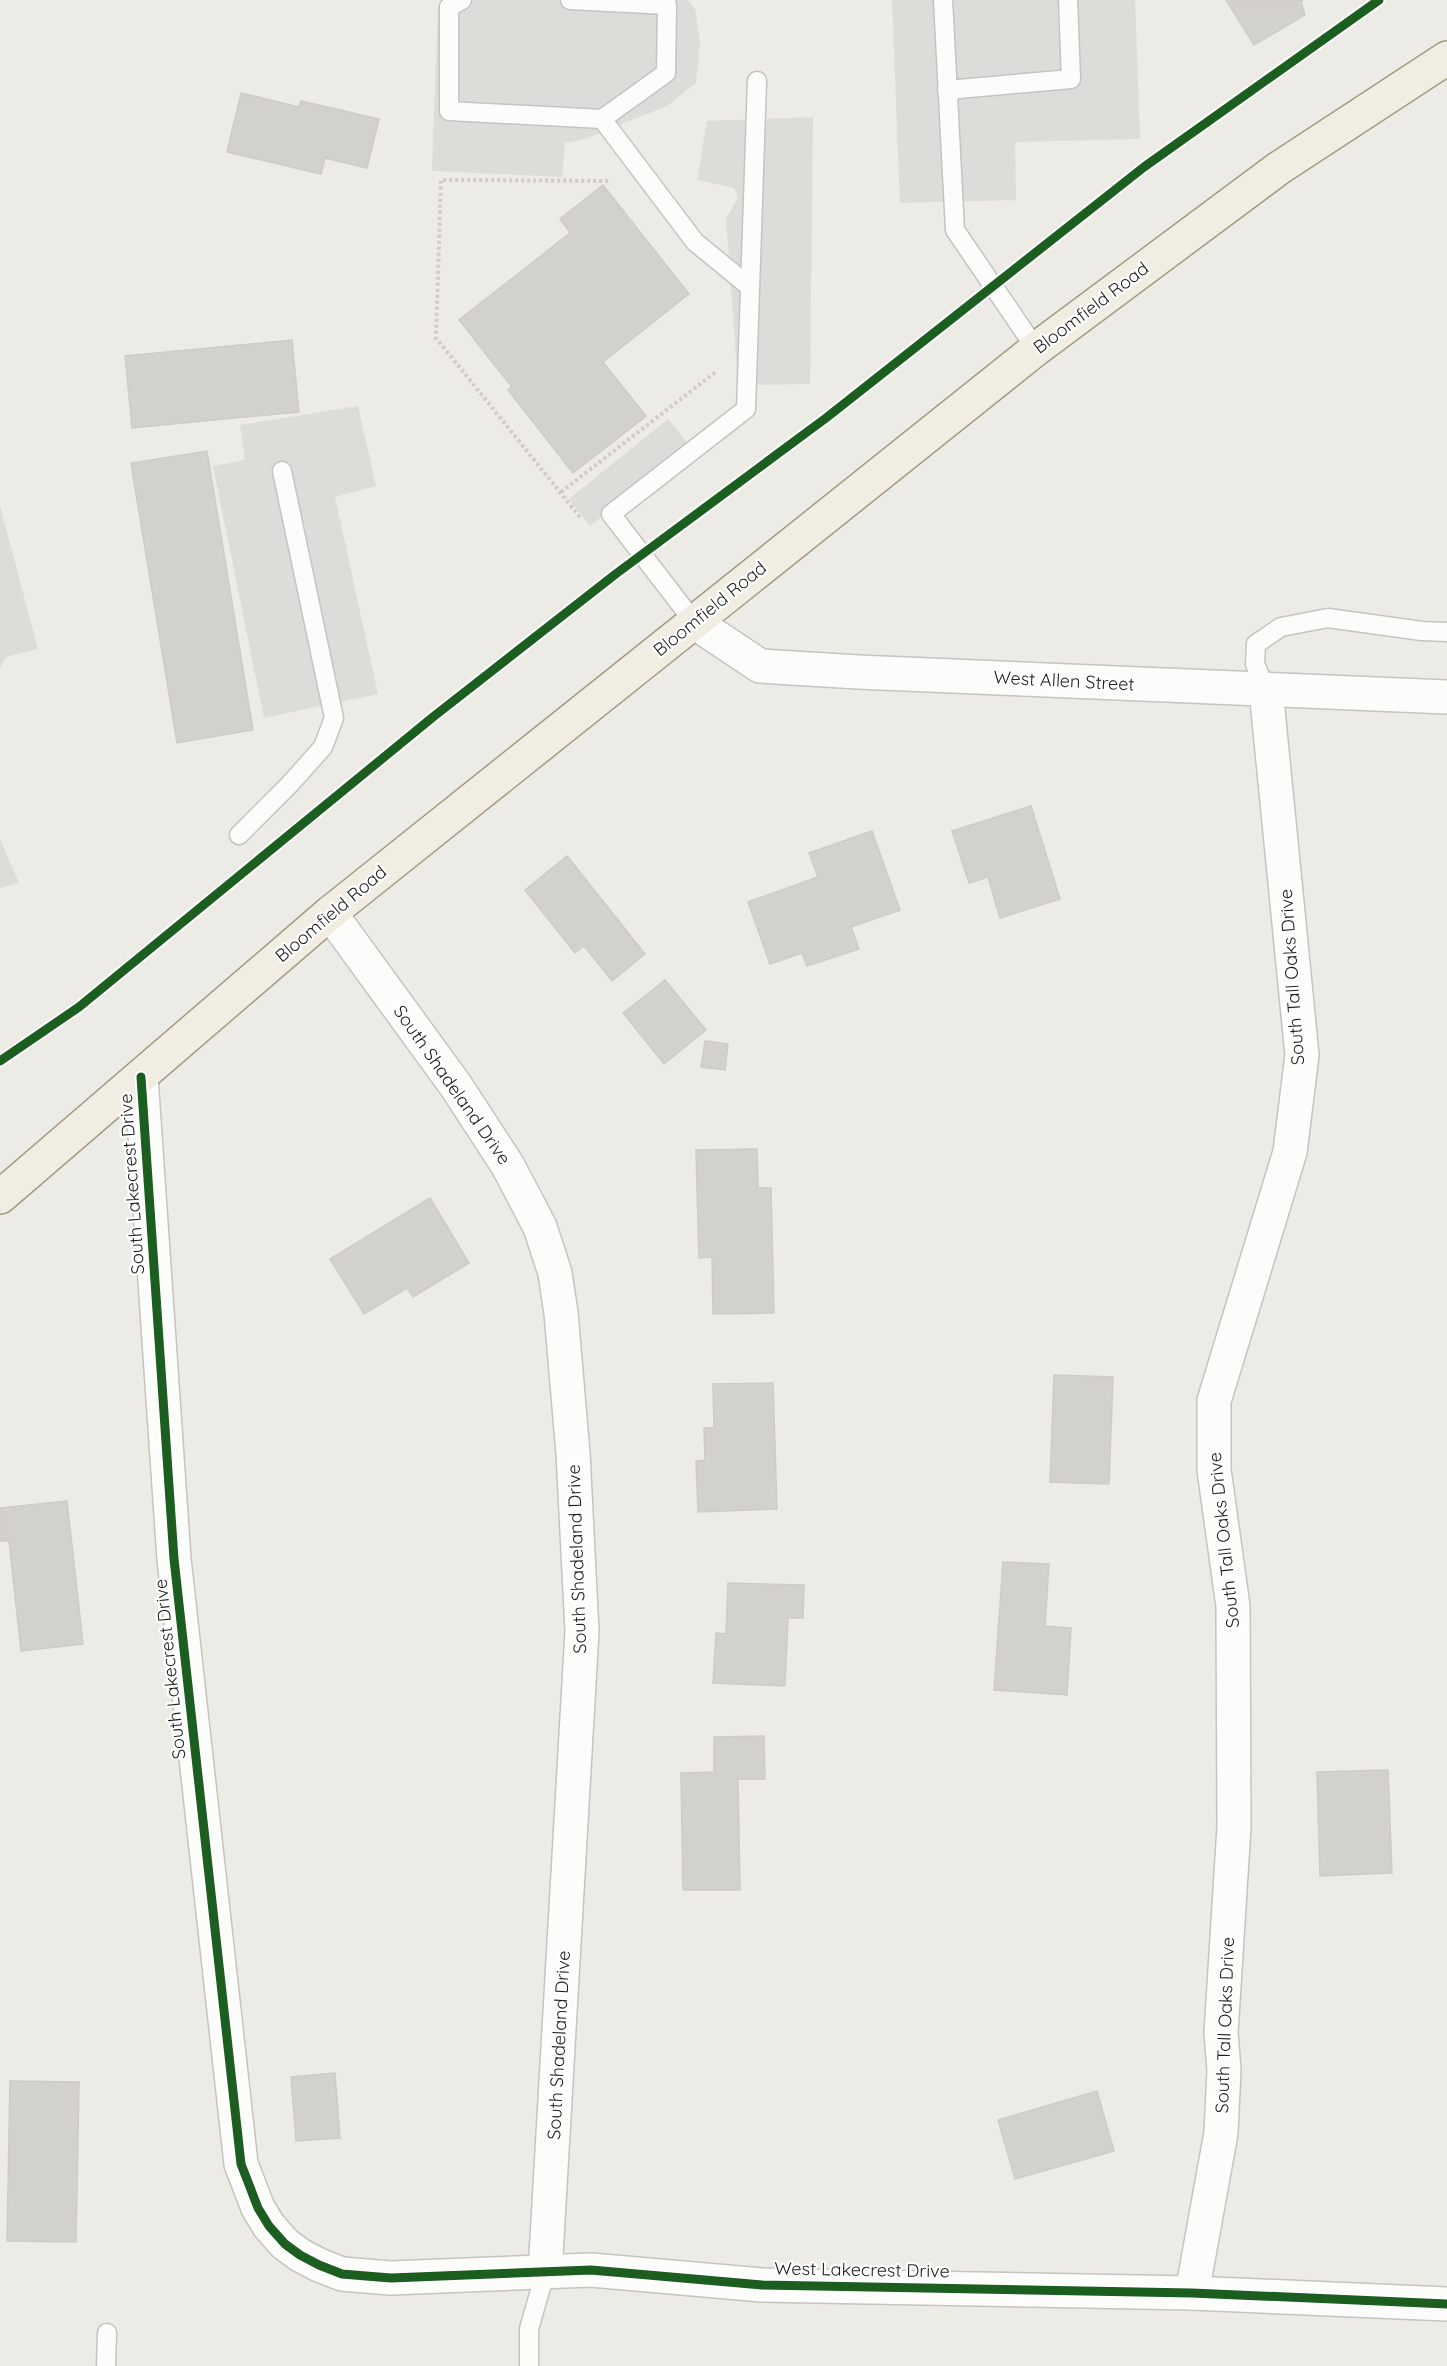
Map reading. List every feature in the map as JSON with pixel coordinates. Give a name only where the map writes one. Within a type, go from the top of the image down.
[{"type":"main road","name":"Bloomfield Road","points":[[0,1197],[330,912],[1036,349],[1279,168],[1447,58]]},
{"type":"street","name":"West Allen Street","points":[[694,622],[760,666],[1447,698]]},
{"type":"street","name":"South Tall Oaks Drive","points":[[1192,2293],[1221,2133],[1224,2070],[1221,2032],[1234,1827],[1233,1606],[1214,1470],[1214,1401],[1290,1152],[1302,1056],[1266,690]]},
{"type":"street","name":"South Shadeland Drive","points":[[330,912],[456,1086],[508,1166],[540,1227],[555,1274],[561,1313],[573,1453],[582,1631],[545,2273]]},
{"type":"street","name":"South Lakecrest Drive","points":[[141,1077],[174,1559],[241,2164],[258,2208],[269,2226],[285,2244]]},
{"type":"street","name":"West Lakecrest Drive","points":[[285,2244],[319,2265],[342,2274],[391,2278],[591,2270],[762,2285],[1192,2293],[1447,2304]]},
{"type":"lane","points":[[462,0],[449,7],[449,111],[602,119],[666,73],[667,5],[570,0]]},
{"type":"lane","points":[[943,0],[955,230],[1036,349]]},
{"type":"lane","points":[[947,90],[1071,79],[1068,0]]},
{"type":"lane","points":[[694,622],[611,514],[746,409],[757,81]]},
{"type":"lane","points":[[602,119],[695,242],[750,287]]},
{"type":"lane","points":[[239,835],[323,747],[334,718],[282,471]]},
{"type":"lane","points":[[1266,690],[1255,664],[1256,644],[1281,627],[1328,618],[1422,632],[1447,632]]},
{"type":"lane","points":[[529,2366],[530,2329],[545,2273]]},
{"type":"lane","points":[[106,2366],[107,2332]]},
{"type":"path","points":[[581,518],[436,338],[441,180],[650,182]]},
{"type":"path","points":[[561,492],[748,346]]},
{"type":"shaded area","points":[[442,0],[688,0],[695,9],[700,41],[696,83],[667,106],[585,139],[565,143],[562,177],[432,171],[438,5]]},
{"type":"shaded area","points":[[892,0],[1135,0],[1140,139],[1015,142],[1016,200],[900,203]]},
{"type":"shaded area","points":[[813,117],[810,384],[738,385],[726,219],[738,198],[734,188],[697,180],[707,121]]},
{"type":"shaded area","points":[[358,406],[376,486],[335,497],[378,694],[264,718],[213,466],[245,460],[240,425]]},
{"type":"shaded area","points":[[668,419],[689,445],[590,526],[569,499]]},
{"type":"shaded area","points":[[0,506],[38,649],[6,657],[0,668]]},
{"type":"shaded area","points":[[0,839],[19,883],[0,888]]},
{"type":"building","points":[[1226,0],[1303,0],[1301,1],[1305,15],[1254,45]]},
{"type":"building","points":[[241,93],[299,107],[301,101],[379,119],[367,168],[325,158],[321,174],[227,152]]},
{"type":"building","points":[[603,185],[689,294],[603,362],[646,416],[573,473],[508,390],[512,387],[459,320],[570,233],[560,219]]},
{"type":"building","points":[[292,340],[299,412],[132,428],[125,356]]},
{"type":"building","points":[[207,451],[253,730],[177,743],[131,463]]},
{"type":"building","points":[[1031,806],[1060,899],[1000,918],[988,877],[969,883],[952,831]]},
{"type":"building","points":[[872,831],[900,910],[851,927],[859,949],[807,966],[802,953],[770,964],[748,902],[818,877],[809,853]]},
{"type":"building","points":[[567,856],[645,954],[612,981],[584,946],[575,953],[525,890]]},
{"type":"building","points":[[665,980],[706,1030],[664,1064],[623,1013]]},
{"type":"building","points":[[705,1041],[728,1044],[725,1070],[701,1067]]},
{"type":"building","points":[[757,1149],[758,1188],[771,1188],[774,1313],[713,1314],[712,1257],[699,1258],[696,1150]]},
{"type":"building","points":[[430,1198],[469,1263],[413,1297],[407,1288],[364,1314],[330,1259]]},
{"type":"building","points":[[1054,1375],[1113,1377],[1109,1484],[1050,1482]]},
{"type":"building","points":[[773,1383],[777,1509],[698,1512],[696,1461],[705,1460],[704,1428],[714,1428],[713,1384]]},
{"type":"building","points":[[67,1501],[83,1644],[21,1651],[9,1541],[0,1541],[0,1508]]},
{"type":"building","points":[[1003,1562],[1049,1564],[1045,1626],[1071,1628],[1067,1695],[994,1690]]},
{"type":"building","points":[[728,1583],[804,1585],[803,1618],[788,1618],[785,1686],[713,1683],[716,1633],[726,1634]]},
{"type":"building","points":[[764,1736],[765,1779],[738,1779],[740,1890],[683,1890],[681,1773],[714,1772],[714,1737]]},
{"type":"building","points":[[1388,1770],[1392,1873],[1320,1876],[1317,1772]]},
{"type":"building","points":[[335,2073],[340,2138],[296,2141],[291,2077]]},
{"type":"building","points":[[10,2081],[79,2082],[76,2242],[7,2241]]},
{"type":"building","points":[[1097,2091],[1114,2151],[1015,2179],[998,2120]]},
{"type":"cycle path","points":[[0,1061],[79,1007],[433,717],[617,573],[826,418],[1144,167],[1379,0]]},
{"type":"cycle path","points":[[141,1077],[174,1559],[241,2164],[258,2208],[269,2226],[285,2244],[300,2255],[342,2274],[391,2278],[591,2270],[762,2285],[1192,2293],[1447,2304]]}]
